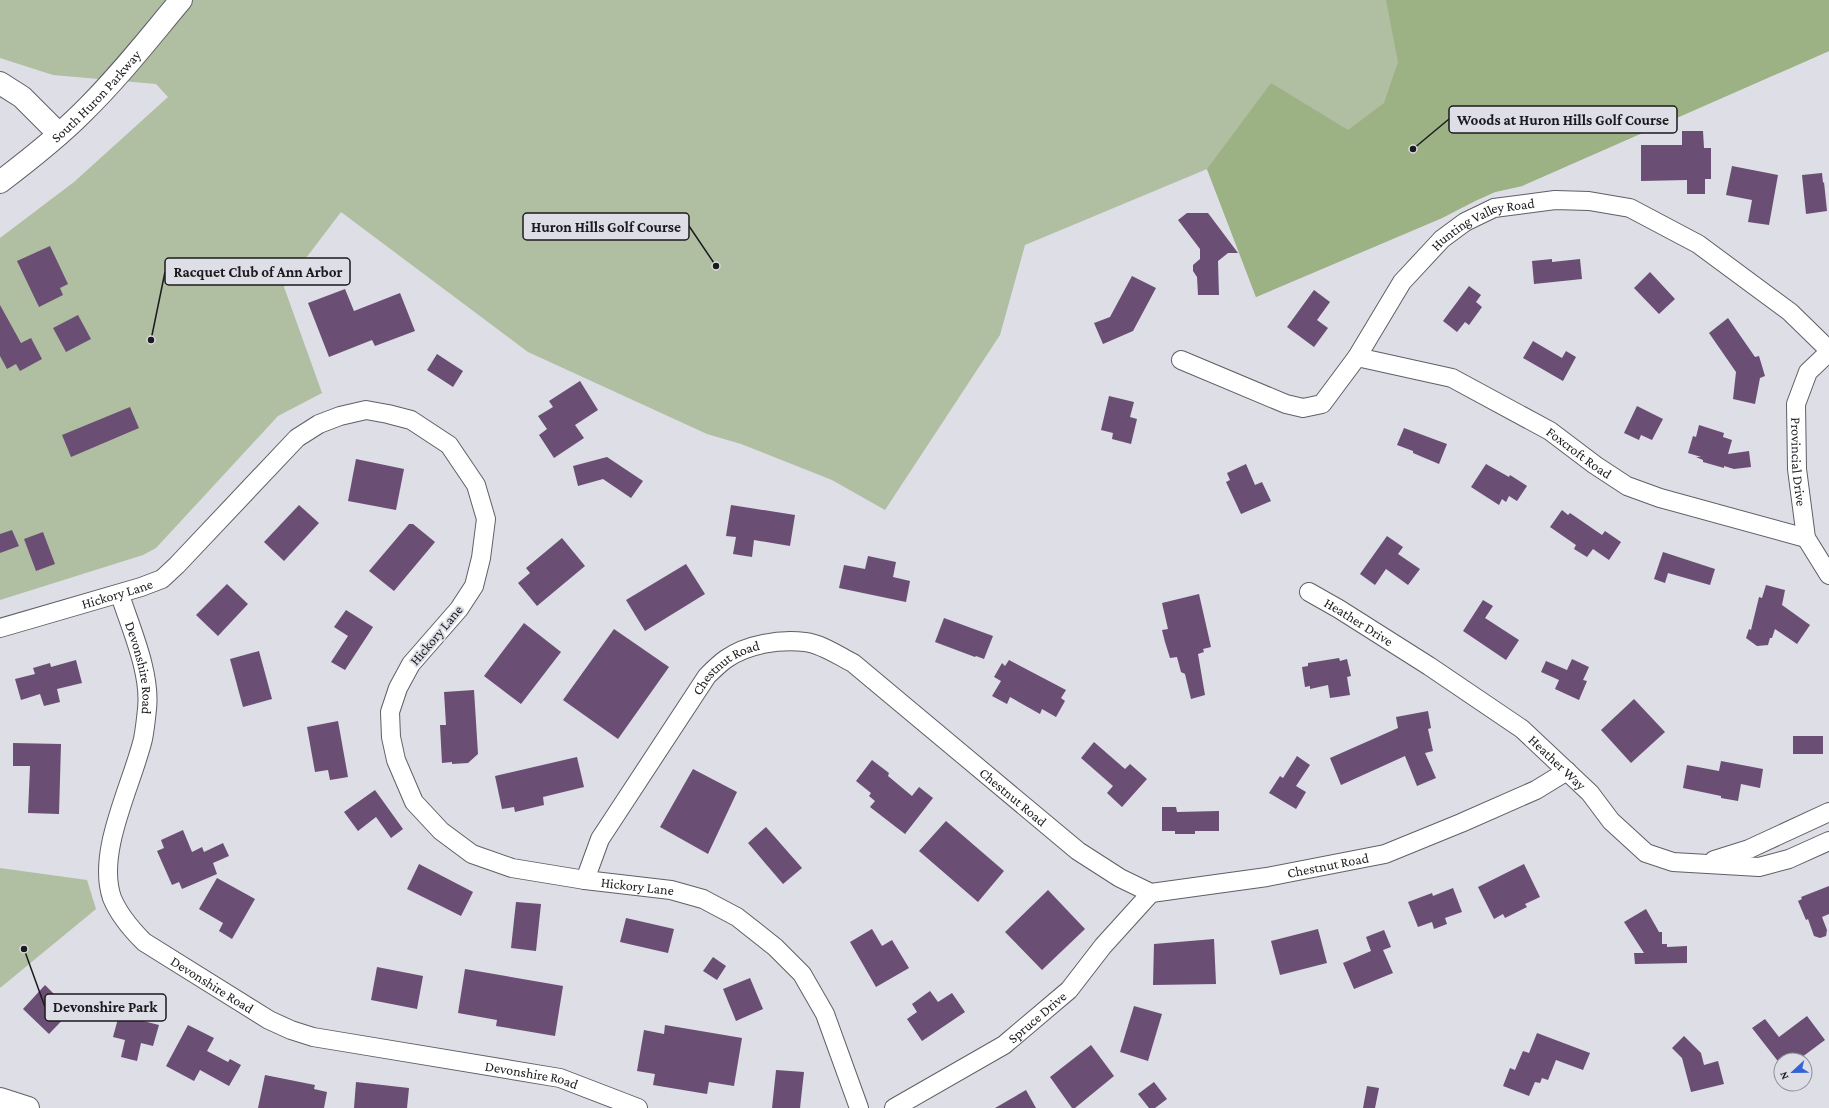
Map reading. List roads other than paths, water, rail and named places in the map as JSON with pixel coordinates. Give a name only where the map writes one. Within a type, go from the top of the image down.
[{"type":"main road","name":"South Huron Parkway","points":[[0,182],[35,155],[82,113],[150,38],[181,0]]},
{"type":"main road","points":[[0,83],[22,97],[59,134]]},
{"type":"main road","points":[[0,1099],[28,1108]]},
{"type":"street","name":"Hunting Valley Road","points":[[1181,360],[1286,404],[1303,408],[1322,404],[1357,357],[1402,282],[1442,239],[1465,222],[1494,208],[1555,200],[1589,201],[1630,208],[1698,244],[1790,312],[1829,351]]},
{"type":"street","name":"Provincial Drive","points":[[1829,351],[1808,372],[1796,404],[1797,469],[1806,538],[1829,575]]},
{"type":"street","name":"Foxcroft Road","points":[[1357,357],[1452,378],[1550,431],[1595,465],[1627,486],[1660,498],[1806,538]]},
{"type":"street","name":"Hickory Lane","points":[[0,628],[120,595],[162,579],[297,438],[318,424],[366,410],[411,420],[449,445],[476,485],[486,519],[481,558],[474,586],[459,609],[411,664],[398,688],[390,712],[391,737],[396,760],[414,802],[441,831],[472,854],[512,868],[584,880],[671,890],[703,898],[737,917],[775,947],[802,974],[825,1014],[859,1108]]},
{"type":"street","name":"Heather Drive","points":[[1309,592],[1407,652]]},
{"type":"street","name":"Devonshire Road","points":[[120,595],[140,656],[147,687],[147,708],[143,739],[116,827],[108,866],[108,881],[113,899],[124,920],[144,942],[269,1020],[291,1030],[313,1036],[560,1078],[638,1108]]},
{"type":"street","name":"Chestnut Road","points":[[584,880],[600,839],[707,676],[726,659],[744,650],[777,642],[806,642],[830,651],[853,663],[1078,851],[1120,878],[1151,893],[1267,877],[1385,854],[1536,790],[1567,771]]},
{"type":"street","name":"Heather Way","points":[[1407,652],[1522,729],[1590,793],[1611,821],[1646,853],[1673,862],[1759,867],[1789,859],[1829,841]]},
{"type":"street","name":"Heather Way","points":[[1705,863],[1749,849],[1829,812]]},
{"type":"street","name":"Spruce Drive","points":[[894,1108],[1010,1040],[1069,990],[1103,946],[1151,893]]},
{"type":"place","name":"Woods at Huron Hills Golf Course","points":[[1413,149]]},
{"type":"place","name":"Huron Hills Golf Course","points":[[716,266]]},
{"type":"place","name":"Racquet Club of Ann Arbor","points":[[151,340]]},
{"type":"place","name":"Devonshire Park","points":[[24,949]]}]
